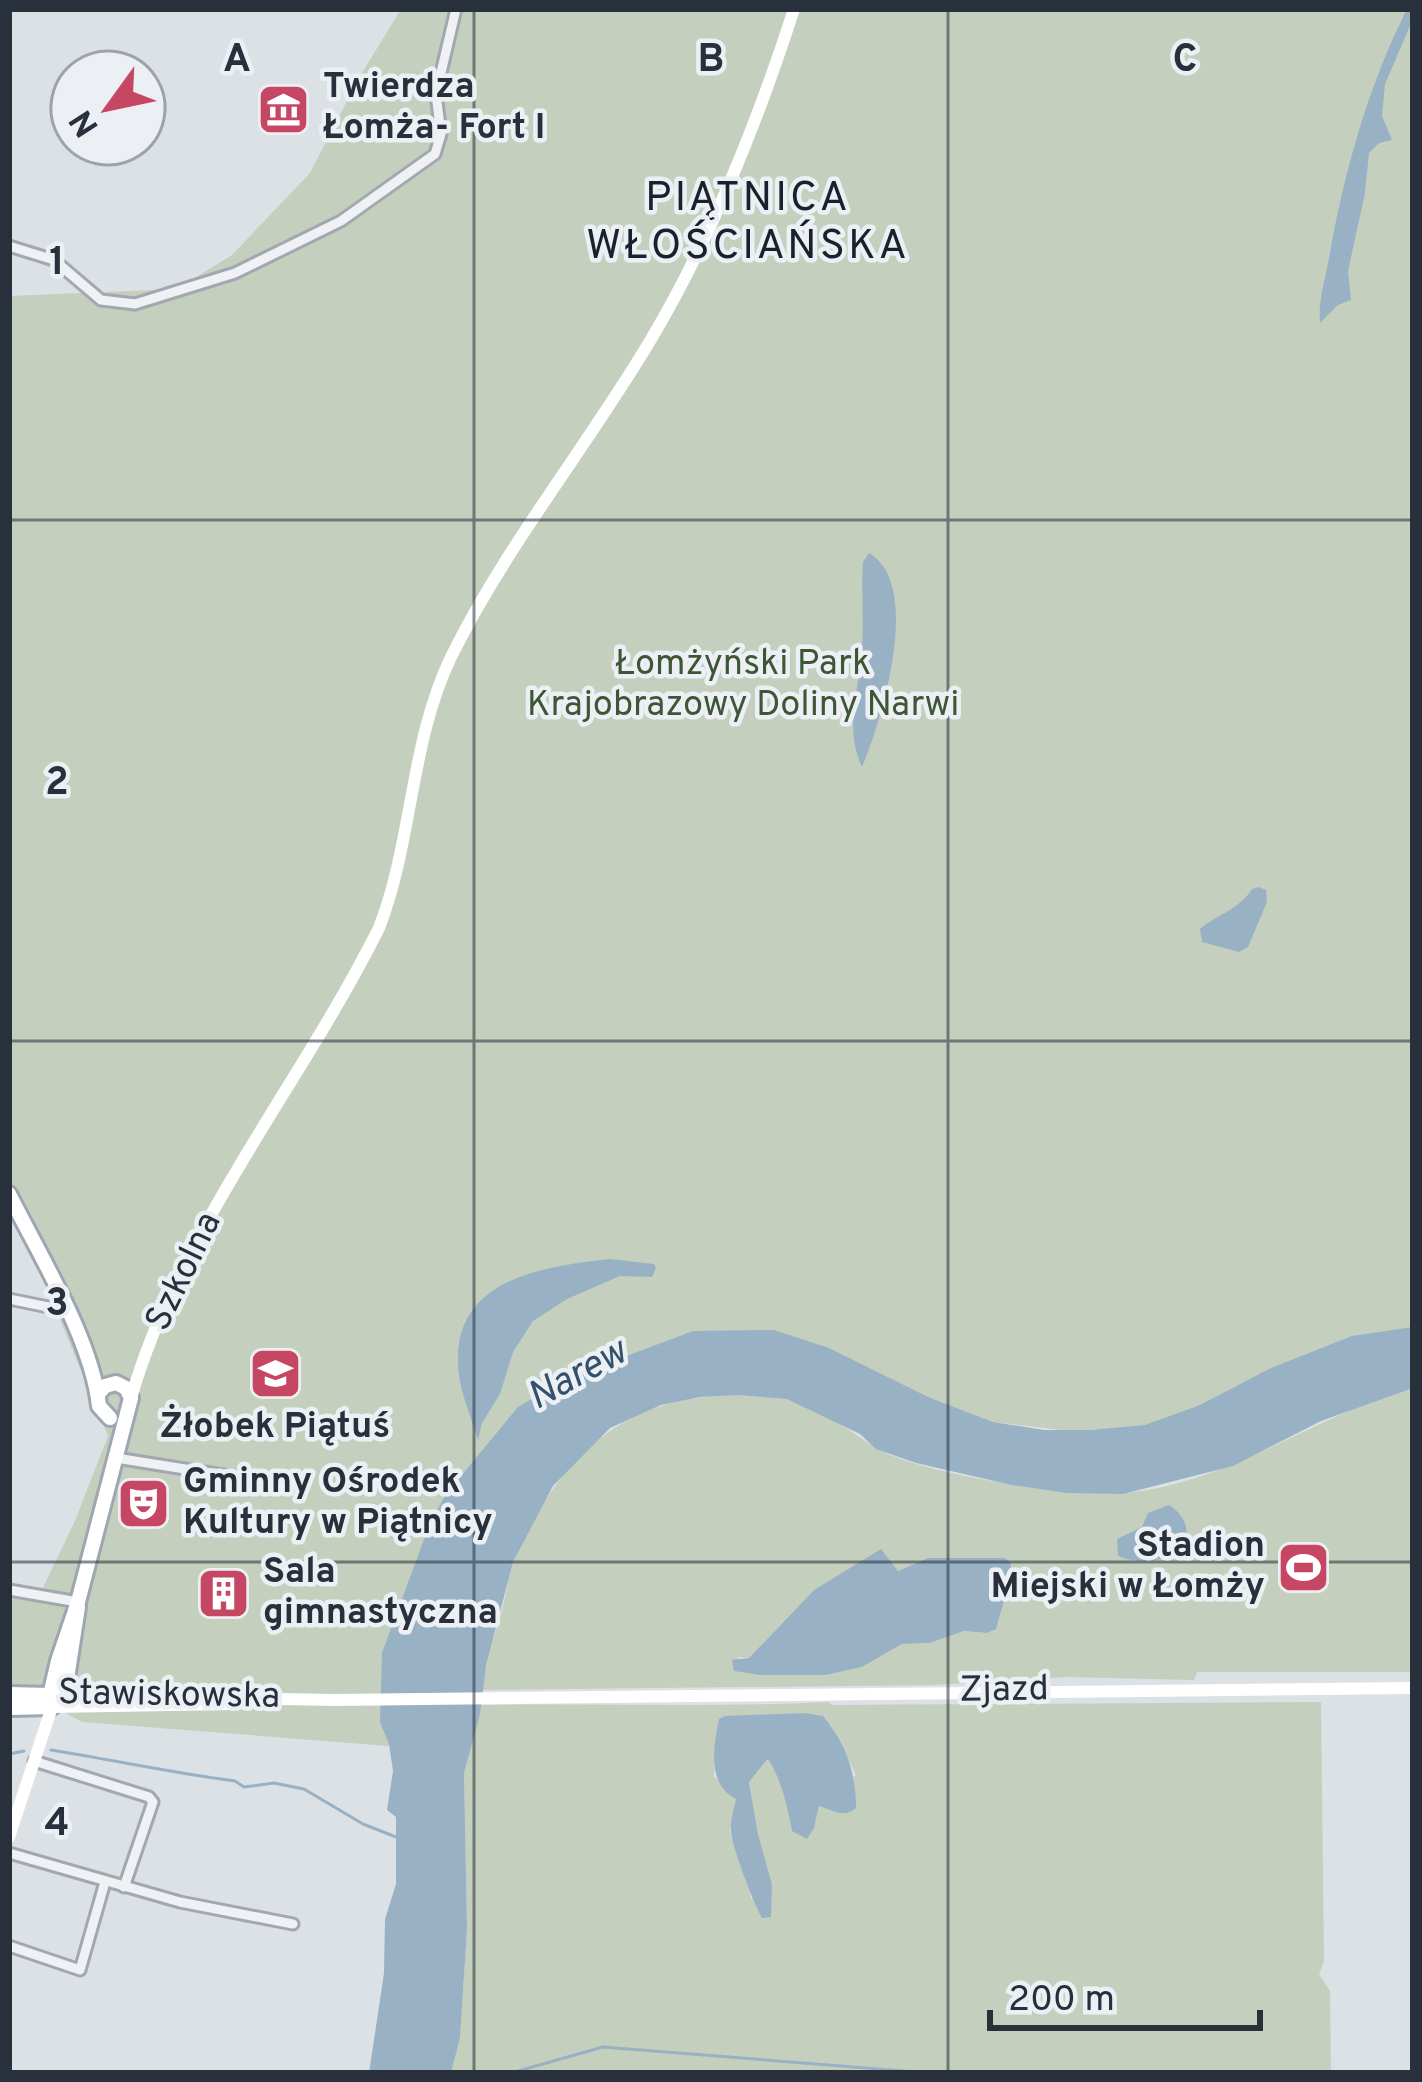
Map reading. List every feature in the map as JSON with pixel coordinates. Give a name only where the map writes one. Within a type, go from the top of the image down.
[{"type":"main road","points":[[9,1194],[110,1387],[131,1398],[117,1417],[110,1478]]},
{"type":"main road","points":[[110,1387],[99,1406],[117,1417]]},
{"type":"main road","points":[[54,1699],[116,1458],[117,1417]]},
{"type":"main road","points":[[54,1699],[68,1672],[78,1602]]},
{"type":"main road","name":"Stawiskowska","points":[[9,1694],[54,1699]]},
{"type":"main road","name":"Stawiskowska","points":[[9,1708],[54,1699]]},
{"type":"street","points":[[9,247],[42,254],[101,300],[135,304],[235,273],[341,221],[435,154],[441,134],[436,94],[456,9]]},
{"type":"street","name":"Szkolna","points":[[131,1398],[148,1348],[221,1196],[379,928],[393,890],[424,733],[453,653],[649,343],[687,272],[753,130],[794,9]]},
{"type":"street","points":[[9,1300],[65,1307]]},
{"type":"street","name":"Szkolna","points":[[110,1387],[148,1348]]},
{"type":"street","points":[[116,1458],[229,1476]]},
{"type":"street","points":[[9,1590],[78,1602]]},
{"type":"street","points":[[68,1672],[95,1695]]},
{"type":"street","name":"Zjazd","points":[[313,1700],[1413,1688]]},
{"type":"street","name":"Stawiskowska","points":[[54,1699],[95,1695],[313,1700]]},
{"type":"street","points":[[9,1837],[54,1699]]},
{"type":"street","name":"Stawiskowska","points":[[54,1699],[313,1700]]},
{"type":"street","points":[[34,1761],[153,1802],[124,1887]]},
{"type":"street","points":[[9,1853],[180,1902],[292,1924]]},
{"type":"street","points":[[9,1946],[80,1970],[106,1882]]},
{"type":"green space","name":"Łomżyński Park Krajobrazowy Doliny Narwi","points":[[401,9],[1413,9],[1413,1348],[1209,1424],[1070,1431],[993,1422],[928,1397],[734,1355],[508,1462],[389,1746],[82,1722],[19,1688],[9,1688],[9,1598],[36,1602],[108,1436],[9,1196],[9,296],[177,289],[232,255],[310,173]]},
{"type":"green space","points":[[1413,1388],[1413,1672],[1197,1672],[1194,1680],[1067,1677],[933,1685],[482,1690],[515,1558],[549,1496],[591,1446],[646,1412],[678,1401],[779,1397],[811,1408],[895,1457],[924,1466],[1034,1487],[1124,1493],[1199,1477]],"holes":[[[881,1550],[898,1571],[928,1558],[1005,1558],[1011,1572],[996,1628],[987,1633],[964,1631],[930,1643],[902,1644],[862,1667],[826,1675],[761,1675],[737,1657],[749,1658],[814,1590]]]},
{"type":"green space","points":[[1321,1702],[1324,1961],[1319,1974],[1330,1991],[1331,2073],[451,2073],[460,2037],[467,1929],[464,1773],[481,1705]],"holes":[[[804,1713],[831,1725],[856,1775],[819,1805],[814,1828],[792,1831],[769,1759],[749,1782],[772,1884],[751,1899],[730,1832],[736,1799],[714,1776],[716,1734],[757,1715]]]},
{"type":"water","points":[[1407,9],[1413,9],[1413,19],[1385,84],[1382,116],[1392,140],[1379,143],[1369,153],[1348,271],[1351,300],[1338,305],[1320,323],[1322,290],[1350,162],[1380,68]]},
{"type":"water","points":[[869,553],[885,570],[894,594],[896,623],[887,688],[862,767],[853,722],[862,647],[863,562]]},
{"type":"water","points":[[1259,887],[1266,890],[1267,902],[1248,947],[1239,952],[1202,942],[1200,929]]},
{"type":"water","points":[[610,1259],[656,1268],[652,1277],[620,1276],[567,1299],[533,1321],[513,1352],[478,1440],[458,1368],[462,1330],[474,1308],[512,1280]]},
{"type":"water","name":"Narew","points":[[1413,1327],[1413,1388],[1321,1421],[1233,1466],[1123,1494],[1012,1485],[916,1463],[876,1449],[860,1434],[787,1399],[700,1397],[661,1405],[610,1428],[553,1486],[513,1562],[486,1666],[480,1714],[464,1773],[467,1929],[460,2038],[451,2073],[369,2073],[384,1973],[385,1919],[396,1884],[396,1817],[387,1810],[393,1771],[380,1722],[382,1653],[430,1523],[446,1494],[518,1407],[568,1378],[693,1331],[774,1330],[829,1348],[928,1397],[993,1422],[1044,1430],[1090,1430],[1145,1425],[1352,1336]]},
{"type":"water","points":[[1169,1505],[1185,1523],[1184,1547],[1153,1560],[1118,1556],[1117,1539],[1142,1527],[1148,1513]]},
{"type":"water","points":[[881,1549],[898,1571],[928,1558],[1005,1558],[1011,1572],[996,1629],[902,1644],[862,1667],[826,1675],[734,1671],[732,1660],[749,1658],[814,1590]]},
{"type":"water","points":[[823,1716],[838,1737],[852,1771],[856,1808],[843,1813],[819,1806],[807,1839],[792,1831],[768,1759],[749,1782],[772,1884],[771,1917],[762,1918],[732,1838],[736,1799],[716,1775],[719,1719]]},
{"type":"waterway","points":[[51,1750],[235,1781],[244,1787],[274,1783],[304,1789],[363,1824],[396,1837]]},
{"type":"waterway","points":[[9,1754],[24,1751]]},
{"type":"waterway","points":[[511,2073],[603,2047],[929,2073]]},
{"type":"place","name":"Twierdza Łomża- Fort I","points":[[284,109]]},
{"type":"place","name":"Żłobek Piątuś","points":[[275,1373]]},
{"type":"place","name":"Gminny Ośrodek Kultury w Piątnicy","points":[[144,1504]]},
{"type":"place","name":"Stadion Miejski w Łomży","points":[[1304,1568]]},
{"type":"place","name":"Sala gimnastyczna","points":[[224,1594]]},
{"type":"district","name":"PIĄTNICA WŁOŚCIAŃSKA","points":[[748,223]]}]
